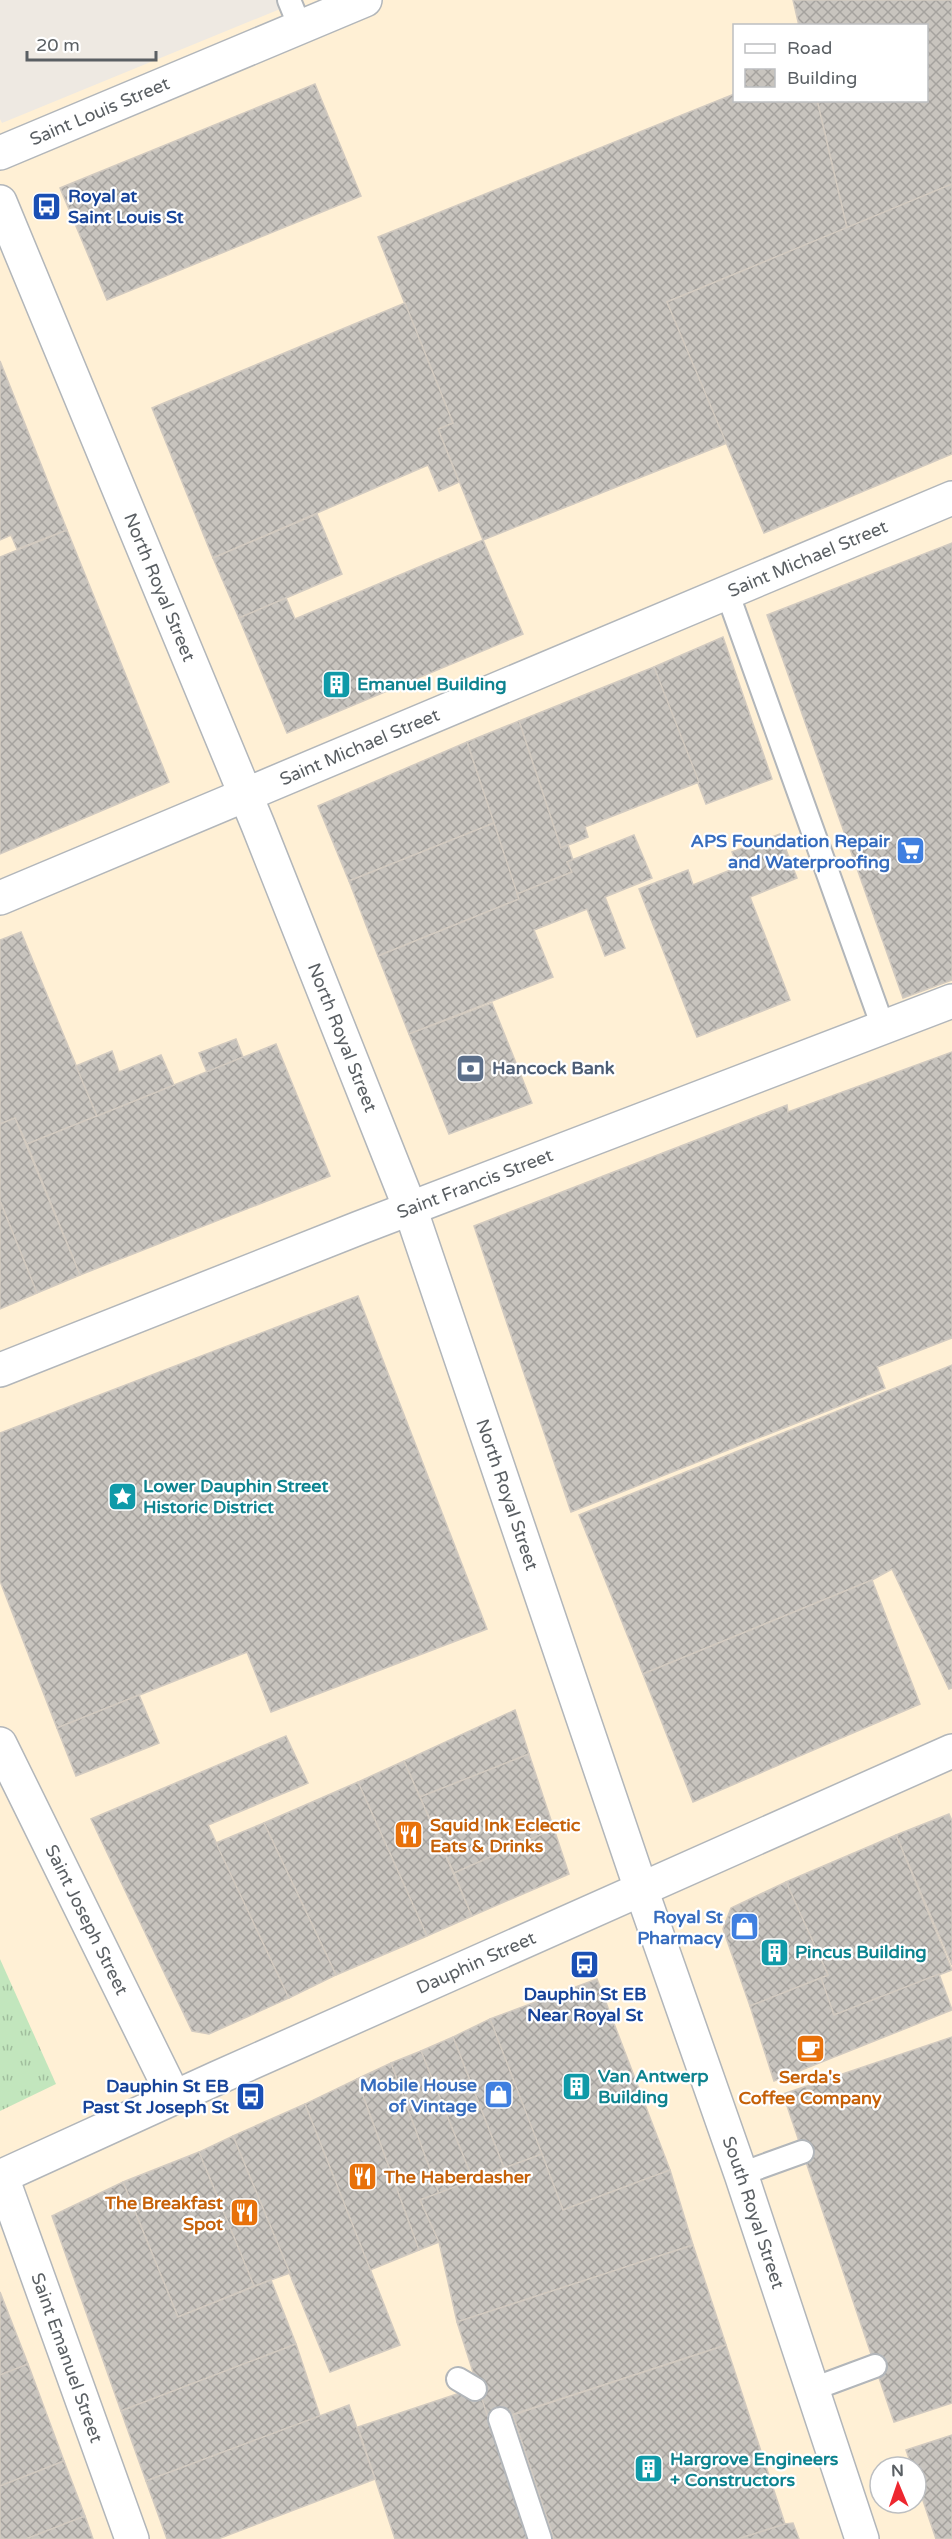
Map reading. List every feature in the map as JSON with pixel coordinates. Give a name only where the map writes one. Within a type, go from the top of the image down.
[{"type":"street","name":"Saint Louis Street","points":[[0,153],[295,14],[365,0]]},
{"type":"street","name":"North Royal Street","points":[[0,202],[245,795],[410,1208],[641,1889]]},
{"type":"street","name":"Saint Michael Street","points":[[0,898],[952,498]]},
{"type":"street","name":"Saint Francis Street","points":[[0,1370],[410,1208],[952,1001]]},
{"type":"street","name":"Saint Joseph Street","points":[[0,1744],[174,2097]]},
{"type":"street","name":"Dauphin Street","points":[[1,2177],[174,2097],[952,1751]]},
{"type":"street","name":"South Royal Street","points":[[641,1889],[741,2174],[862,2539]]},
{"type":"street","name":"Saint Emanuel Street","points":[[1,2177],[132,2539]]},
{"type":"lane","points":[[728,592],[883,1027]]},
{"type":"lane","points":[[741,2174],[802,2152]]},
{"type":"lane","points":[[813,2389],[875,2366]]},
{"type":"lane","points":[[500,2419],[540,2539]]},
{"type":"shaded area","points":[[302,0],[952,0],[952,2539],[0,2539],[0,119],[2,123]]},
{"type":"green space","points":[[0,1959],[56,2084],[0,2111]]},
{"type":"building","points":[[793,0],[952,0],[952,184],[847,228],[817,102],[928,102],[928,24],[799,24]]},
{"type":"building","points":[[315,84],[361,196],[107,300],[60,188]]},
{"type":"building","points":[[733,94],[733,102],[817,102],[847,228],[667,302],[727,443],[483,540],[438,429],[453,423],[378,237]]},
{"type":"building","points":[[952,184],[952,454],[764,533],[667,302]]},
{"type":"building","points":[[405,303],[453,423],[438,429],[459,482],[439,491],[428,465],[213,558],[152,408]]},
{"type":"building","points":[[0,361],[67,530],[17,549],[11,535],[0,540]]},
{"type":"building","points":[[317,514],[342,574],[239,618],[213,558]]},
{"type":"building","points":[[67,530],[169,782],[0,854],[0,557]]},
{"type":"building","name":"Emanuel Building","points":[[483,540],[523,634],[287,733],[239,618],[286,598],[295,619]]},
{"type":"building","points":[[952,543],[952,980],[903,998],[767,615]]},
{"type":"building","points":[[723,637],[772,779],[706,804],[654,667]]},
{"type":"building","points":[[654,667],[699,782],[585,827],[588,837],[561,848],[519,721]]},
{"type":"building","points":[[519,721],[561,848],[568,845],[573,860],[567,862],[572,872],[517,894],[467,742]]},
{"type":"building","points":[[467,742],[494,823],[349,881],[318,806]]},
{"type":"building","points":[[494,823],[519,899],[378,956],[349,881]]},
{"type":"building","points":[[780,834],[797,878],[750,897],[790,1000],[697,1037],[639,889],[688,870],[693,885],[738,867],[732,852]]},
{"type":"building","points":[[634,835],[652,878],[605,897],[625,948],[605,956],[587,909],[534,930],[553,977],[409,1034],[378,956],[519,899],[517,894],[572,872],[567,862]]},
{"type":"building","points":[[21,932],[97,1116],[27,1144],[15,1118],[0,1124],[0,940]]},
{"type":"building","name":"Hancock Bank","points":[[492,1003],[532,1103],[449,1134],[409,1034]]},
{"type":"building","points":[[236,1039],[243,1057],[207,1072],[199,1053]]},
{"type":"building","points":[[276,1044],[330,1176],[80,1275],[27,1144]]},
{"type":"building","points":[[112,1051],[119,1072],[161,1055],[174,1085],[97,1116],[76,1066]]},
{"type":"building","points":[[952,1052],[952,1338],[877,1367],[885,1388],[571,1512],[474,1226],[787,1105],[788,1112]]},
{"type":"building","points":[[15,1118],[80,1275],[37,1293],[0,1201],[0,1124]]},
{"type":"building","points":[[0,1201],[37,1293],[0,1309]]},
{"type":"building","points":[[358,1296],[487,1629],[271,1712],[247,1652],[57,1728],[0,1581],[0,1433]]},
{"type":"building","points":[[952,1365],[952,1688],[949,1689],[892,1569],[872,1580],[643,1674],[579,1515]]},
{"type":"building","points":[[872,1580],[920,1704],[693,1802],[643,1674]]},
{"type":"building","points":[[139,1695],[159,1743],[76,1776],[57,1728]]},
{"type":"building","points":[[515,1710],[529,1754],[420,1797],[404,1761]]},
{"type":"building","points":[[286,1736],[308,1783],[208,1825],[289,1998],[209,2034],[192,2031],[91,1819]]},
{"type":"building","points":[[529,1754],[554,1829],[454,1873],[420,1797]]},
{"type":"building","name":"Squid Ink Eclectic Eats & Drinks","points":[[404,1761],[472,1916],[427,1936],[358,1782]]},
{"type":"building","points":[[358,1782],[427,1936],[336,1975],[264,1823]]},
{"type":"building","points":[[949,1814],[952,1821],[952,1965],[896,1835]]},
{"type":"building","points":[[264,1823],[336,1975],[289,1998],[216,1843]]},
{"type":"building","points":[[554,1829],[569,1874],[472,1916],[454,1873]]},
{"type":"building","points":[[896,1835],[952,1970],[834,2015],[821,1978],[828,1975],[786,1882]]},
{"type":"building","name":"Pincus Building","points":[[786,1882],[828,1975],[750,2006],[723,1929],[731,1908]]},
{"type":"building","name":"Serda's Coffee Company","points":[[939,1974],[952,2010],[774,2081],[750,2006],[821,1978],[834,2015]]},
{"type":"building","name":"Van Antwerp Building","points":[[597,1979],[670,2170],[563,2210],[490,2019]]},
{"type":"building","name":"Mobile House of Vintage","points":[[490,2019],[542,2154],[504,2168],[453,2037]]},
{"type":"building","points":[[453,2037],[504,2168],[473,2180],[421,2051]]},
{"type":"building","points":[[952,2037],[952,2403],[894,2422],[783,2094]]},
{"type":"building","points":[[421,2051],[473,2180],[439,2194],[391,2063]]},
{"type":"building","points":[[391,2063],[439,2194],[420,2200],[439,2242],[419,2250],[357,2079]]},
{"type":"building","name":"The Haberdasher","points":[[357,2079],[419,2250],[370,2270],[305,2104]]},
{"type":"building","points":[[305,2104],[400,2345],[330,2372],[233,2136]]},
{"type":"building","name":"The Breakfast Spot","points":[[233,2136],[290,2273],[254,2286],[199,2152]]},
{"type":"building","points":[[199,2152],[254,2286],[178,2317],[123,2182]]},
{"type":"building","points":[[542,2154],[563,2210],[670,2170],[693,2245],[457,2322],[439,2242],[420,2200]]},
{"type":"building","points":[[123,2182],[178,2317],[271,2280],[296,2344],[121,2411],[52,2216]]},
{"type":"building","points":[[693,2245],[726,2345],[489,2422],[457,2322]]},
{"type":"building","points":[[0,2292],[28,2364],[0,2375]]},
{"type":"building","points":[[296,2344],[320,2416],[146,2481],[121,2411]]},
{"type":"building","name":"Hargrove Engineers + Constructors","points":[[726,2345],[785,2524],[738,2539],[554,2539],[513,2415]]},
{"type":"building","points":[[28,2364],[64,2461],[0,2486],[0,2375]]},
{"type":"building","points":[[478,2387],[528,2539],[395,2539],[358,2427]]},
{"type":"building","points":[[349,2405],[375,2479],[218,2539],[167,2539],[146,2481]]},
{"type":"building","points":[[952,2435],[952,2539],[936,2539],[928,2515],[928,2455],[908,2455],[906,2450]]},
{"type":"building","points":[[64,2461],[85,2516],[26,2539],[0,2539],[0,2486]]},
{"type":"building","points":[[85,2516],[93,2539],[26,2539]]},
{"type":"building","points":[[793,2523],[799,2539],[738,2539],[785,2524]]},
{"type":"place","name":"Royal at Saint Louis St","points":[[47,206]]},
{"type":"place","name":"Emanuel Building","points":[[336,684]]},
{"type":"place","name":"APS Foundation Repair and Waterproofing","points":[[911,851]]},
{"type":"place","name":"Hancock Bank","points":[[471,1068]]},
{"type":"place","name":"Lower Dauphin Street Historic District","points":[[122,1496]]},
{"type":"place","name":"Squid Ink Eclectic Eats & Drinks","points":[[409,1835]]},
{"type":"place","name":"Royal St Pharmacy","points":[[744,1927]]},
{"type":"place","name":"Pincus Building","points":[[774,1952]]},
{"type":"place","name":"Dauphin St EB Near Royal St","points":[[585,1965]]},
{"type":"place","name":"Serda's Coffee Company","points":[[810,2048]]},
{"type":"place","name":"Van Antwerp Building","points":[[577,2086]]},
{"type":"place","name":"Mobile House of Vintage","points":[[498,2095]]},
{"type":"place","name":"Dauphin St EB Past St Joseph St","points":[[250,2096]]},
{"type":"place","name":"The Haberdasher","points":[[363,2177]]},
{"type":"place","name":"The Breakfast Spot","points":[[244,2213]]},
{"type":"place","name":"Hargrove Engineers + Constructors","points":[[649,2469]]}]
